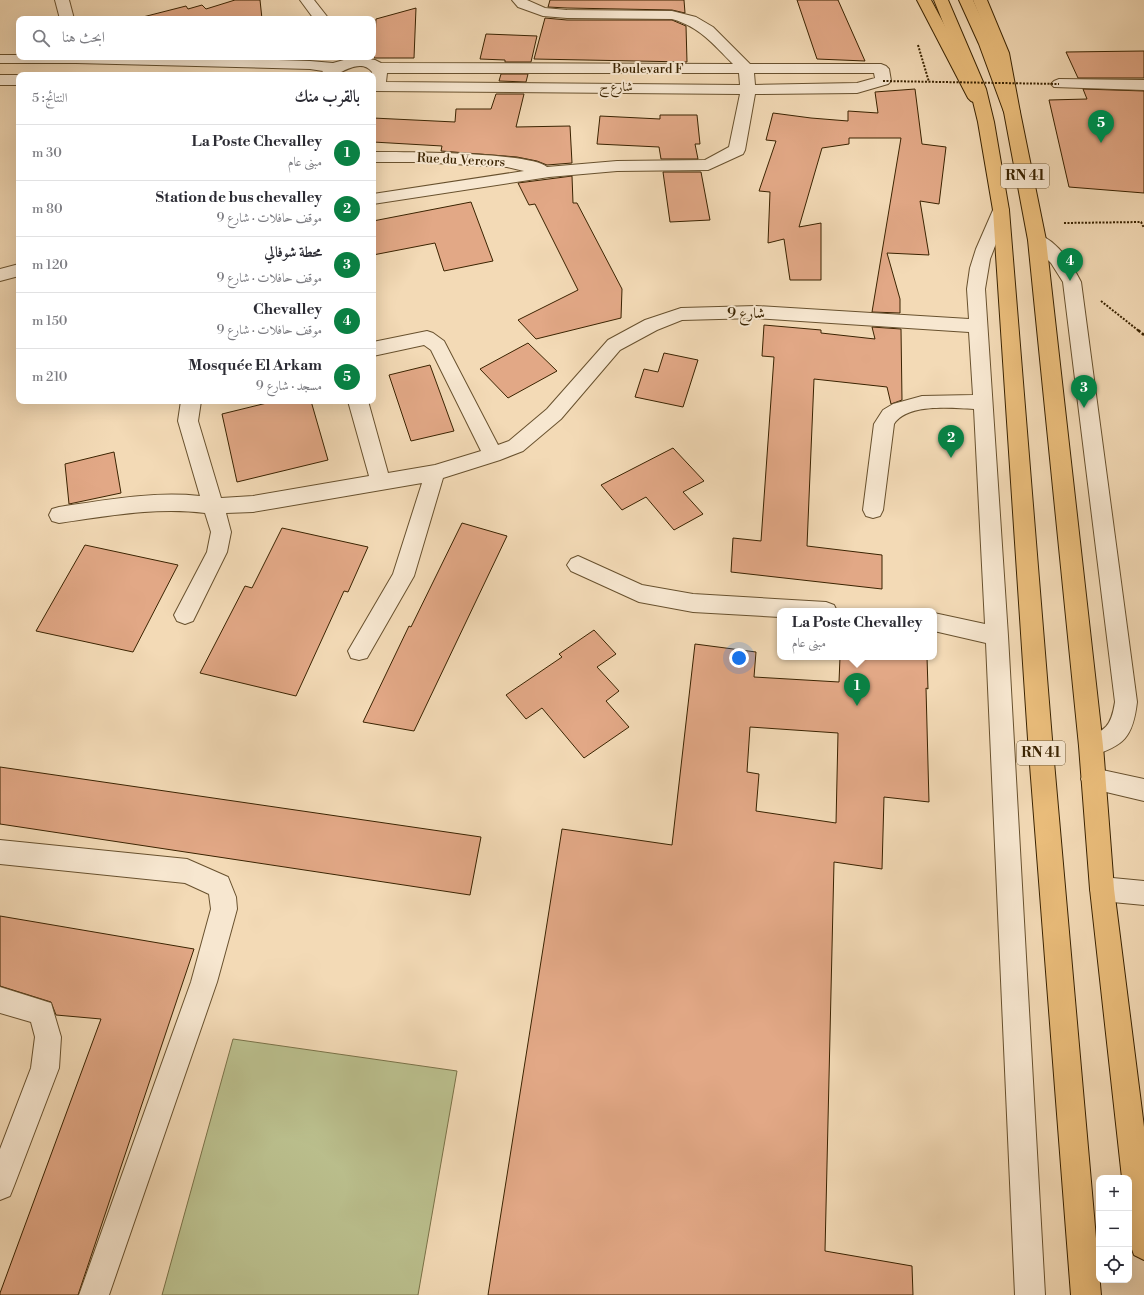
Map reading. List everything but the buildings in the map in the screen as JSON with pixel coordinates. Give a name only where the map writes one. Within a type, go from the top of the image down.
[{"type":"main road","name":"RN 41","points":[[924,0],[983,113],[1001,210],[1040,739],[1086,1295]]},
{"type":"main road","points":[[941,0],[978,89],[983,113]]},
{"type":"main road","name":"RN 41","points":[[966,0],[986,44],[1012,112],[1037,240],[1091,746],[1102,889],[1144,1245]]},
{"type":"main road","points":[[980,0],[1002,53],[1012,112]]},
{"type":"street","points":[[62,0],[66,16]]},
{"type":"street","points":[[307,0],[320,16]]},
{"type":"street","points":[[376,199],[549,172],[617,166],[708,165],[737,150],[748,90],[746,69],[708,30],[691,20],[672,15],[567,14],[543,12],[528,6],[519,0]]},
{"type":"street","points":[[0,59],[16,59]]},
{"type":"street","points":[[76,60],[84,72]]},
{"type":"street","points":[[142,60],[310,65],[331,71],[352,60]]},
{"type":"street","name":"Boulevard F","points":[[358,60],[378,68],[881,70],[883,81]]},
{"type":"street","points":[[376,85],[381,76],[378,68]]},
{"type":"street","points":[[0,80],[16,80]]},
{"type":"street","name":"شارع ح","points":[[376,87],[666,88],[748,90],[857,88],[883,81]]},
{"type":"street","points":[[1059,84],[1144,84]]},
{"type":"street","name":"Rue du Vercors","points":[[376,157],[417,157],[507,162],[526,165],[549,172]]},
{"type":"street","points":[[438,159],[452,172],[453,187]]},
{"type":"street","points":[[1001,210],[980,260],[977,275],[977,326],[997,636],[1030,1295]]},
{"type":"street","points":[[1037,240],[1050,249],[1060,260],[1072,282],[1126,702],[1124,716],[1115,736],[1103,743],[1091,746]]},
{"type":"street","points":[[0,275],[16,271]]},
{"type":"street","name":"شارع 9","points":[[59,515],[136,504],[181,502],[213,506],[253,504],[435,473],[493,455],[516,446],[554,414],[614,345],[651,325],[681,314],[756,312],[977,326]]},
{"type":"street","points":[[376,348],[427,338],[438,346],[493,455]]},
{"type":"street","points":[[874,510],[884,424],[891,414],[906,406],[928,402],[983,402]]},
{"type":"street","points":[[185,615],[217,552],[221,532],[188,421],[191,404]]},
{"type":"street","points":[[359,404],[381,482]]},
{"type":"street","points":[[359,651],[403,576],[435,473]]},
{"type":"street","points":[[578,565],[639,593],[693,603],[777,608]]},
{"type":"street","points":[[937,623],[997,636]]},
{"type":"street","points":[[1093,779],[1144,790]]},
{"type":"street","points":[[0,852],[187,872],[219,886],[223,897],[224,908],[204,982],[94,1295]]},
{"type":"street","points":[[1102,889],[1144,893]]},
{"type":"street","points":[[0,1000],[42,1012],[48,1037],[45,1068],[0,1186]]},
{"type":"path","points":[[918,45],[929,82]]},
{"type":"path","points":[[883,81],[1059,84]]},
{"type":"path","points":[[1064,223],[1141,222],[1144,228]]},
{"type":"path","points":[[1095,296],[1144,335]]},
{"type":"green space","points":[[233,1039],[457,1071],[418,1295],[162,1295]]},
{"type":"place","name":"Mosquée El Arkam","points":[[1101,143]]},
{"type":"place","name":"Chevalley","points":[[1070,281]]},
{"type":"place","name":"محطة شوفالي","points":[[1084,408]]},
{"type":"place","name":"Station de bus chevalley","points":[[951,458]]},
{"type":"place","name":"La Poste Chevalley","points":[[857,706]]}]
